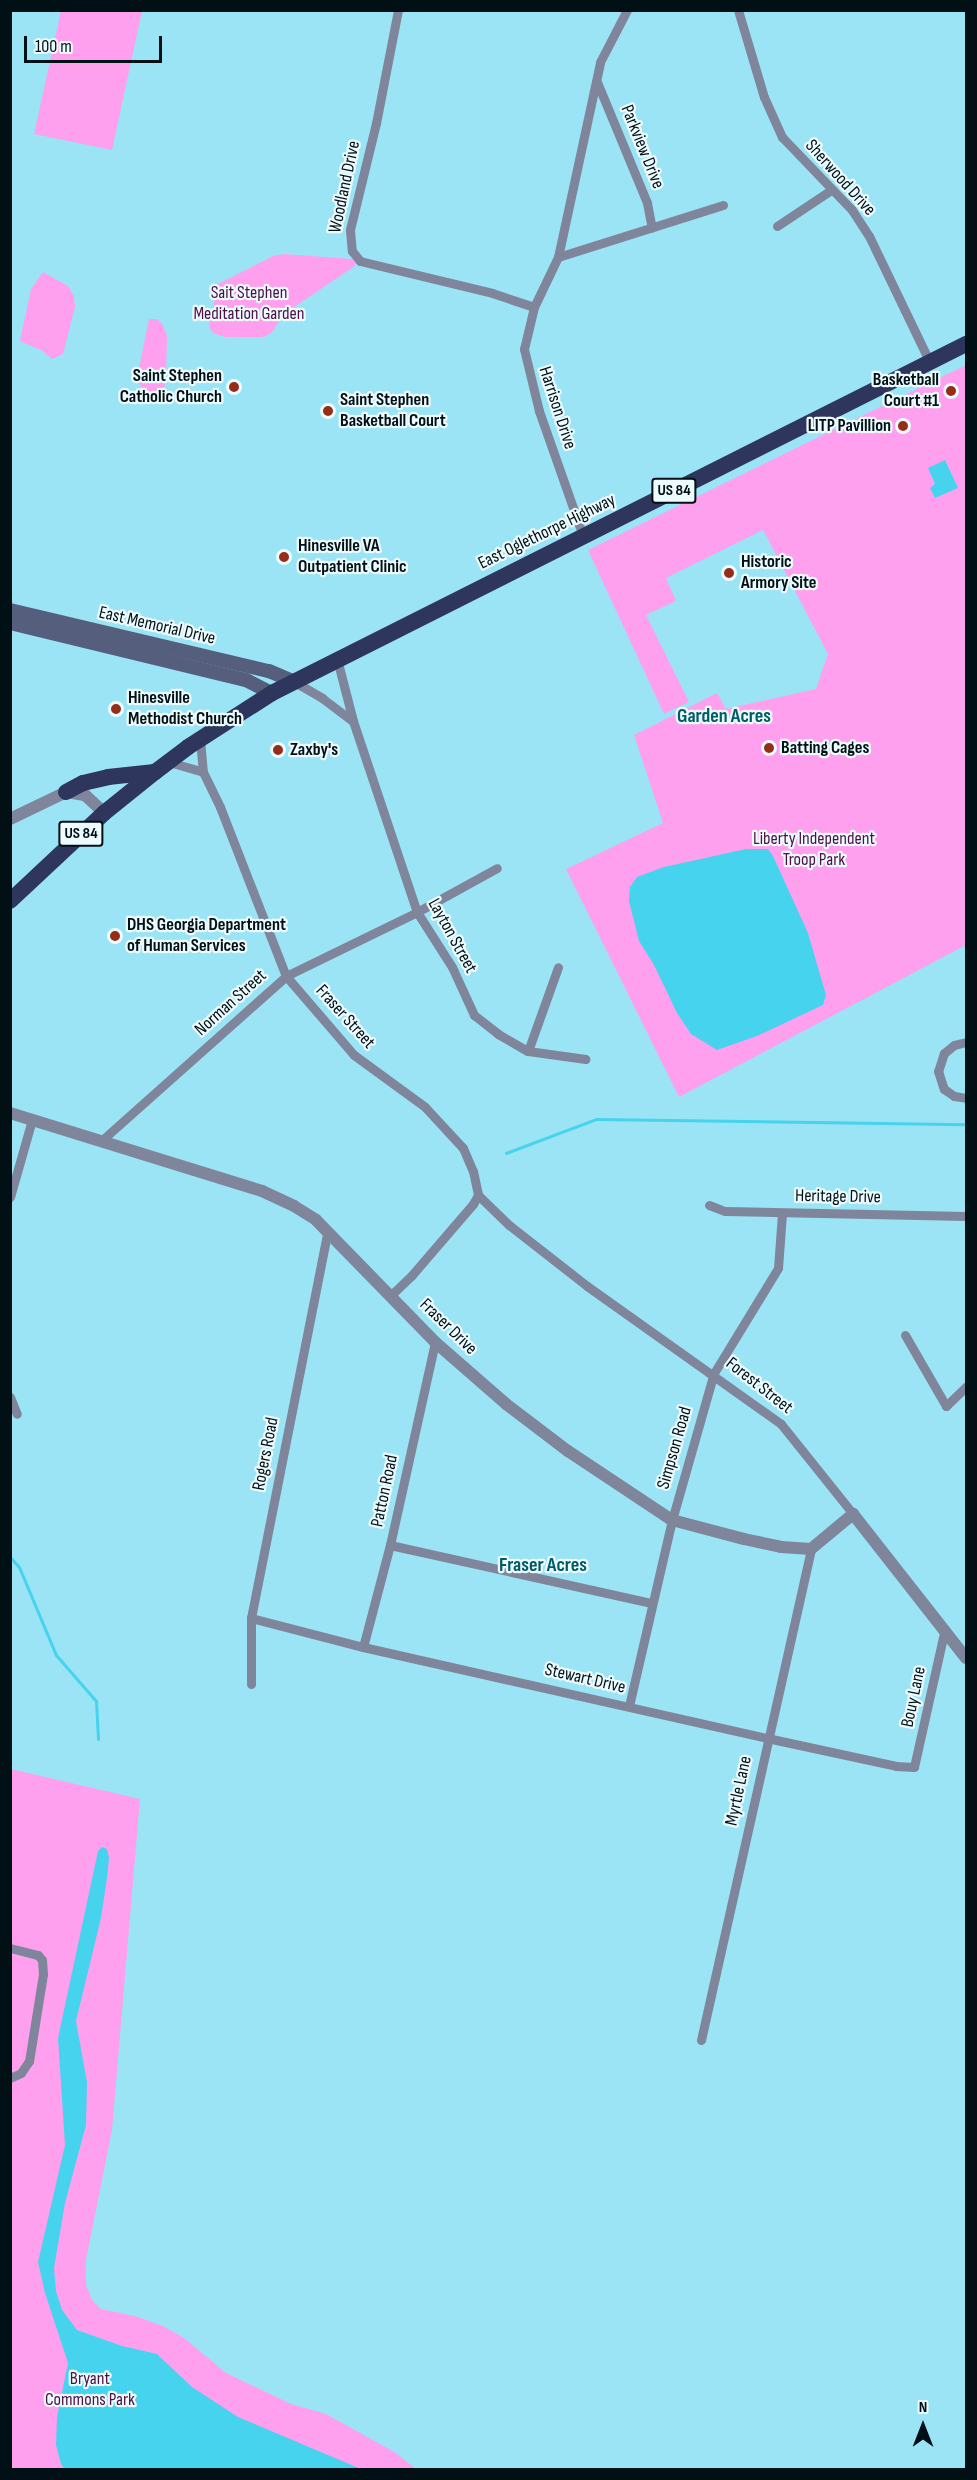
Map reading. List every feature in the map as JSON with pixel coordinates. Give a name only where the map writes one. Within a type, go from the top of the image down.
[{"type":"highway","name":"East Oglethorpe Highway","points":[[155,772],[200,739],[293,681],[966,345]]},
{"type":"highway","points":[[66,792],[83,783],[108,777],[155,772]]},
{"type":"highway","name":"US 84","points":[[10,901],[104,813],[155,772]]},
{"type":"main road","name":"East Memorial Drive","points":[[10,610],[269,671],[293,681]]},
{"type":"main road","name":"East Memorial Drive","points":[[10,623],[246,680],[272,693]]},
{"type":"street","name":"Woodland Drive","points":[[398,10],[376,123],[350,230],[352,251],[360,261],[492,293],[534,307]]},
{"type":"street","name":"Harrison Drive","points":[[583,536],[539,411],[527,367],[525,339],[534,307],[558,257],[606,46],[627,10]]},
{"type":"street","name":"Sherwood Drive","points":[[738,10],[764,97],[782,136],[852,210],[869,236],[930,363]]},
{"type":"street","name":"Parkview Drive","points":[[597,81],[647,203],[651,228]]},
{"type":"street","points":[[777,226],[831,190]]},
{"type":"street","points":[[558,257],[723,205]]},
{"type":"street","name":"Layton Street","points":[[337,659],[353,721],[417,912],[452,967],[474,1015],[498,1034],[528,1051],[585,1059]]},
{"type":"street","points":[[293,681],[322,698],[353,721]]},
{"type":"street","name":"Fraser Street","points":[[200,739],[203,772],[228,827],[286,976],[354,1055],[425,1107],[450,1133],[463,1148],[470,1164],[478,1195]]},
{"type":"street","points":[[169,762],[203,772]]},
{"type":"street","points":[[10,819],[66,792],[85,795],[104,813]]},
{"type":"street","name":"Norman Street","points":[[101,1141],[286,976],[417,912],[497,868]]},
{"type":"street","points":[[528,1051],[558,967]]},
{"type":"street","points":[[966,1042],[954,1045],[944,1053],[938,1071],[944,1089],[954,1096],[966,1098]]},
{"type":"street","name":"Fraser Drive","points":[[10,1113],[262,1191],[294,1206],[316,1220],[435,1342],[506,1404],[559,1444],[672,1520],[781,1547],[811,1549]]},
{"type":"street","points":[[10,1197],[32,1120]]},
{"type":"street","points":[[390,1296],[412,1275],[478,1195]]},
{"type":"street","name":"Forest Street","points":[[478,1195],[509,1225],[587,1286],[714,1373],[781,1424],[966,1658]]},
{"type":"street","name":"Heritage Drive","points":[[709,1205],[725,1211],[966,1216]]},
{"type":"street","name":"Simpson Road","points":[[629,1706],[672,1520],[714,1373],[778,1268],[782,1213]]},
{"type":"street","name":"Rogers Road","points":[[251,1684],[251,1618],[327,1233]]},
{"type":"street","points":[[905,1335],[946,1406],[966,1387]]},
{"type":"street","name":"Patton Road","points":[[363,1647],[390,1545],[435,1342]]},
{"type":"street","points":[[10,1397],[17,1414]]},
{"type":"street","points":[[811,1549],[852,1514]]},
{"type":"street","points":[[390,1545],[651,1603]]},
{"type":"street","name":"Myrtle Lane","points":[[701,2040],[811,1549]]},
{"type":"street","name":"Stewart Drive","points":[[251,1618],[363,1647],[767,1738],[897,1766],[914,1767]]},
{"type":"street","name":"Bouy Lane","points":[[914,1767],[945,1633]]},
{"type":"street","points":[[10,1948],[38,1956],[42,1960],[44,1974],[29,2061],[21,2073],[10,2078]]},
{"type":"green space","points":[[61,11],[142,11],[112,150],[34,134]]},
{"type":"green space","name":"Sait Stephen Meditation Garden","points":[[284,254],[352,259],[356,262],[355,266],[285,313],[272,332],[264,337],[225,337],[213,333],[209,327],[218,284],[273,256]]},
{"type":"green space","points":[[43,272],[68,286],[74,296],[75,307],[63,354],[52,359],[41,350],[20,341],[31,289]]},
{"type":"green space","points":[[149,319],[157,319],[163,325],[167,336],[166,377],[164,390],[159,397],[145,394],[137,378]]},
{"type":"green space","name":"Liberty Independent Troop Park","points":[[966,365],[966,945],[679,1097],[566,869],[663,823],[634,735],[717,693],[726,709],[816,689],[828,654],[763,530],[666,578],[676,601],[646,615],[689,702],[664,714],[588,550]]},
{"type":"green space","name":"Bryant Commons Park","points":[[11,1769],[140,1799],[112,2130],[86,2260],[86,2285],[92,2300],[101,2309],[135,2316],[163,2326],[184,2338],[226,2373],[291,2404],[326,2414],[396,2453],[416,2469],[11,2469]]},
{"type":"water","points":[[945,460],[958,488],[935,498],[930,488],[935,484],[928,468]]},
{"type":"water","points":[[746,849],[768,849],[773,856],[808,933],[826,995],[823,1005],[757,1036],[717,1050],[691,1034],[677,1013],[654,965],[639,941],[629,901],[630,887],[637,877],[664,867]]},
{"type":"water","points":[[102,1847],[107,1849],[109,1858],[107,1878],[101,1918],[76,2021],[87,2082],[86,2125],[65,2203],[54,2268],[56,2291],[62,2310],[77,2330],[122,2346],[157,2354],[192,2387],[238,2417],[361,2469],[65,2470],[61,2464],[56,2445],[57,2417],[68,2363],[45,2293],[38,2262],[65,2145],[58,2038],[98,1851]]},
{"type":"waterway","points":[[506,1153],[596,1119],[966,1124]]},
{"type":"waterway","points":[[10,1557],[19,1567],[56,1655],[96,1701],[98,1739]]},
{"type":"place","name":"Saint Stephen Catholic Church","points":[[234,387]]},
{"type":"place","name":"Basketball Court #1","points":[[951,391]]},
{"type":"place","name":"Saint Stephen Basketball Court","points":[[328,411]]},
{"type":"place","name":"LITP Pavillion","points":[[903,426]]},
{"type":"place","name":"Hinesville VA Outpatient Clinic","points":[[284,557]]},
{"type":"place","name":"Historic Armory Site","points":[[729,573]]},
{"type":"place","name":"Hinesville Methodist Church","points":[[116,709]]},
{"type":"place","name":"Batting Cages","points":[[769,748]]},
{"type":"place","name":"Zaxby's","points":[[278,750]]},
{"type":"place","name":"DHS Georgia Department of Human Services","points":[[115,936]]},
{"type":"district","name":"Garden Acres","points":[[724,716]]},
{"type":"district","name":"Fraser Acres","points":[[543,1565]]}]
